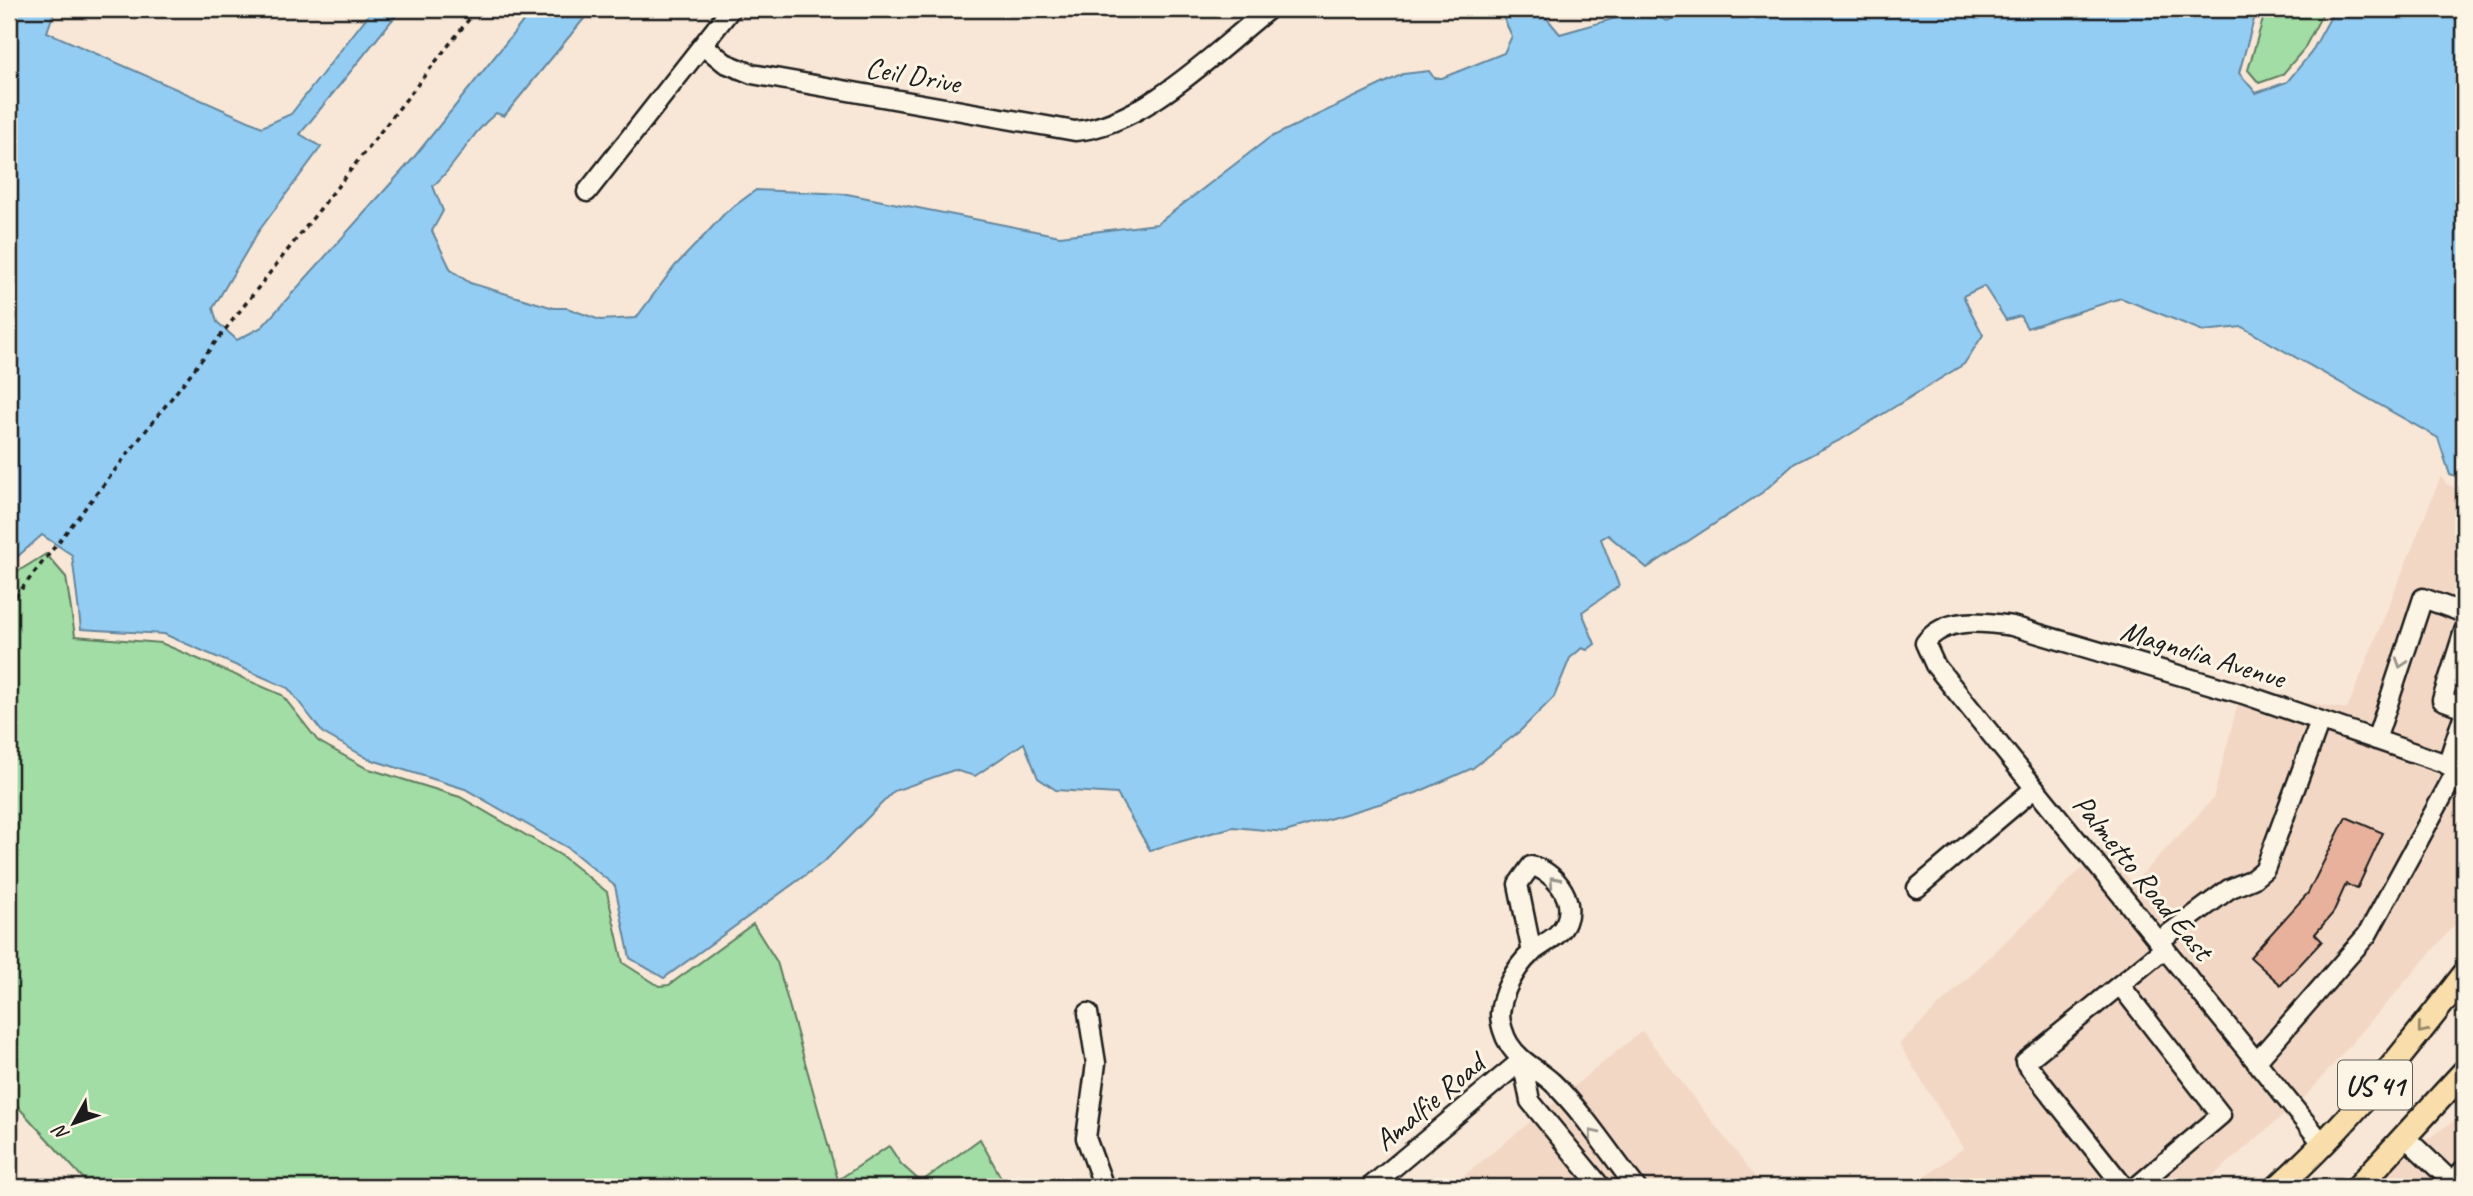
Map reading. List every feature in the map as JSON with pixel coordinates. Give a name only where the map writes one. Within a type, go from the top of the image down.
[{"type":"main road","name":"US 41","points":[[2278,1187],[2323,1144],[2419,1033],[2464,975]]},
{"type":"main road","name":"US 41","points":[[2362,1186],[2464,1072]]},
{"type":"street","points":[[587,192],[732,9]]},
{"type":"street","name":"Ceil Drive","points":[[703,45],[725,62],[752,74],[1074,131],[1105,127],[1143,109],[1269,9]]},
{"type":"street","points":[[2376,740],[2423,598],[2464,613]]},
{"type":"street","name":"Magnolia Avenue","points":[[1925,643],[1939,628],[1947,626],[1987,622],[2012,626],[2243,694],[2457,768]]},
{"type":"street","points":[[2464,631],[2442,700],[2464,708]]},
{"type":"street","name":"Palmetto Road East","points":[[1925,643],[1935,665],[2323,1144]]},
{"type":"street","points":[[2256,1062],[2367,935],[2457,768],[2464,714]]},
{"type":"street","points":[[2124,1187],[2025,1062],[2120,985],[2162,945],[2229,890],[2253,879],[2265,869],[2320,721]]},
{"type":"street","points":[[1917,888],[2035,788]]},
{"type":"street","points":[[1532,953],[1521,964],[1505,992],[1500,1018],[1509,1044],[1522,1060],[1553,1083],[1636,1187]]},
{"type":"street","points":[[2120,985],[2221,1115],[2136,1187]]},
{"type":"street","points":[[1088,1013],[1096,1063],[1086,1138],[1104,1187]]},
{"type":"street","points":[[1522,1060],[1530,1101],[1601,1187]]},
{"type":"street","name":"Amalfie Road","points":[[1370,1187],[1522,1060]]},
{"type":"street","points":[[2406,1138],[2452,1182],[2464,1169]]},
{"type":"path","points":[[9,605],[477,9]]},
{"type":"shaded area","points":[[2441,476],[2446,484],[2464,490],[2464,914],[2306,1096],[2200,1187],[1912,1187],[1963,1148],[1899,1044],[2103,848],[2133,884],[2213,799],[2241,691],[2347,709]]},
{"type":"shaded area","points":[[1642,1031],[1763,1187],[1450,1187]]},
{"type":"shaded area","points":[[2464,1113],[2464,1187],[2371,1187],[2395,1163]]},
{"type":"green space","points":[[2266,9],[2325,9],[2304,49],[2282,75],[2259,83],[2248,70]]},
{"type":"green space","points":[[46,554],[66,577],[75,636],[161,643],[282,695],[318,741],[366,768],[460,797],[562,856],[607,892],[623,963],[659,986],[669,985],[753,924],[777,962],[838,1180],[889,1146],[901,1164],[921,1182],[980,1139],[1006,1187],[91,1187],[9,1097],[9,577]]},
{"type":"water","points":[[9,9],[55,9],[47,32],[262,127],[291,114],[373,9],[401,9],[300,134],[321,147],[258,232],[213,308],[217,322],[237,340],[262,327],[411,161],[533,9],[592,9],[504,116],[496,113],[433,186],[443,211],[432,231],[451,270],[470,283],[554,308],[567,308],[600,320],[636,318],[675,266],[725,213],[756,190],[847,194],[1060,236],[1157,224],[1269,138],[1403,74],[1429,71],[1434,78],[1442,78],[1504,53],[1512,36],[1499,9],[1539,9],[1560,34],[1644,10],[1667,21],[1694,9],[2257,9],[2239,73],[2256,93],[2287,82],[2311,53],[2335,9],[2464,9],[2464,480],[2450,475],[2438,438],[2242,327],[2203,331],[2121,298],[2027,328],[2020,316],[2006,320],[1984,286],[1963,296],[1983,335],[1964,364],[1844,438],[1795,463],[1763,492],[1647,568],[1608,535],[1601,539],[1619,586],[1582,612],[1595,644],[1587,650],[1582,648],[1570,658],[1554,697],[1520,731],[1473,768],[1416,793],[1285,832],[1233,827],[1150,850],[1117,794],[1056,790],[1038,778],[1024,743],[975,776],[954,770],[894,791],[826,860],[664,978],[630,958],[615,886],[568,848],[465,789],[369,759],[323,733],[288,688],[164,634],[81,629],[72,555],[42,535],[9,564]]},
{"type":"building","points":[[2346,817],[2383,833],[2357,889],[2346,884],[2333,913],[2315,934],[2322,941],[2281,985],[2250,957],[2308,893]]}]
